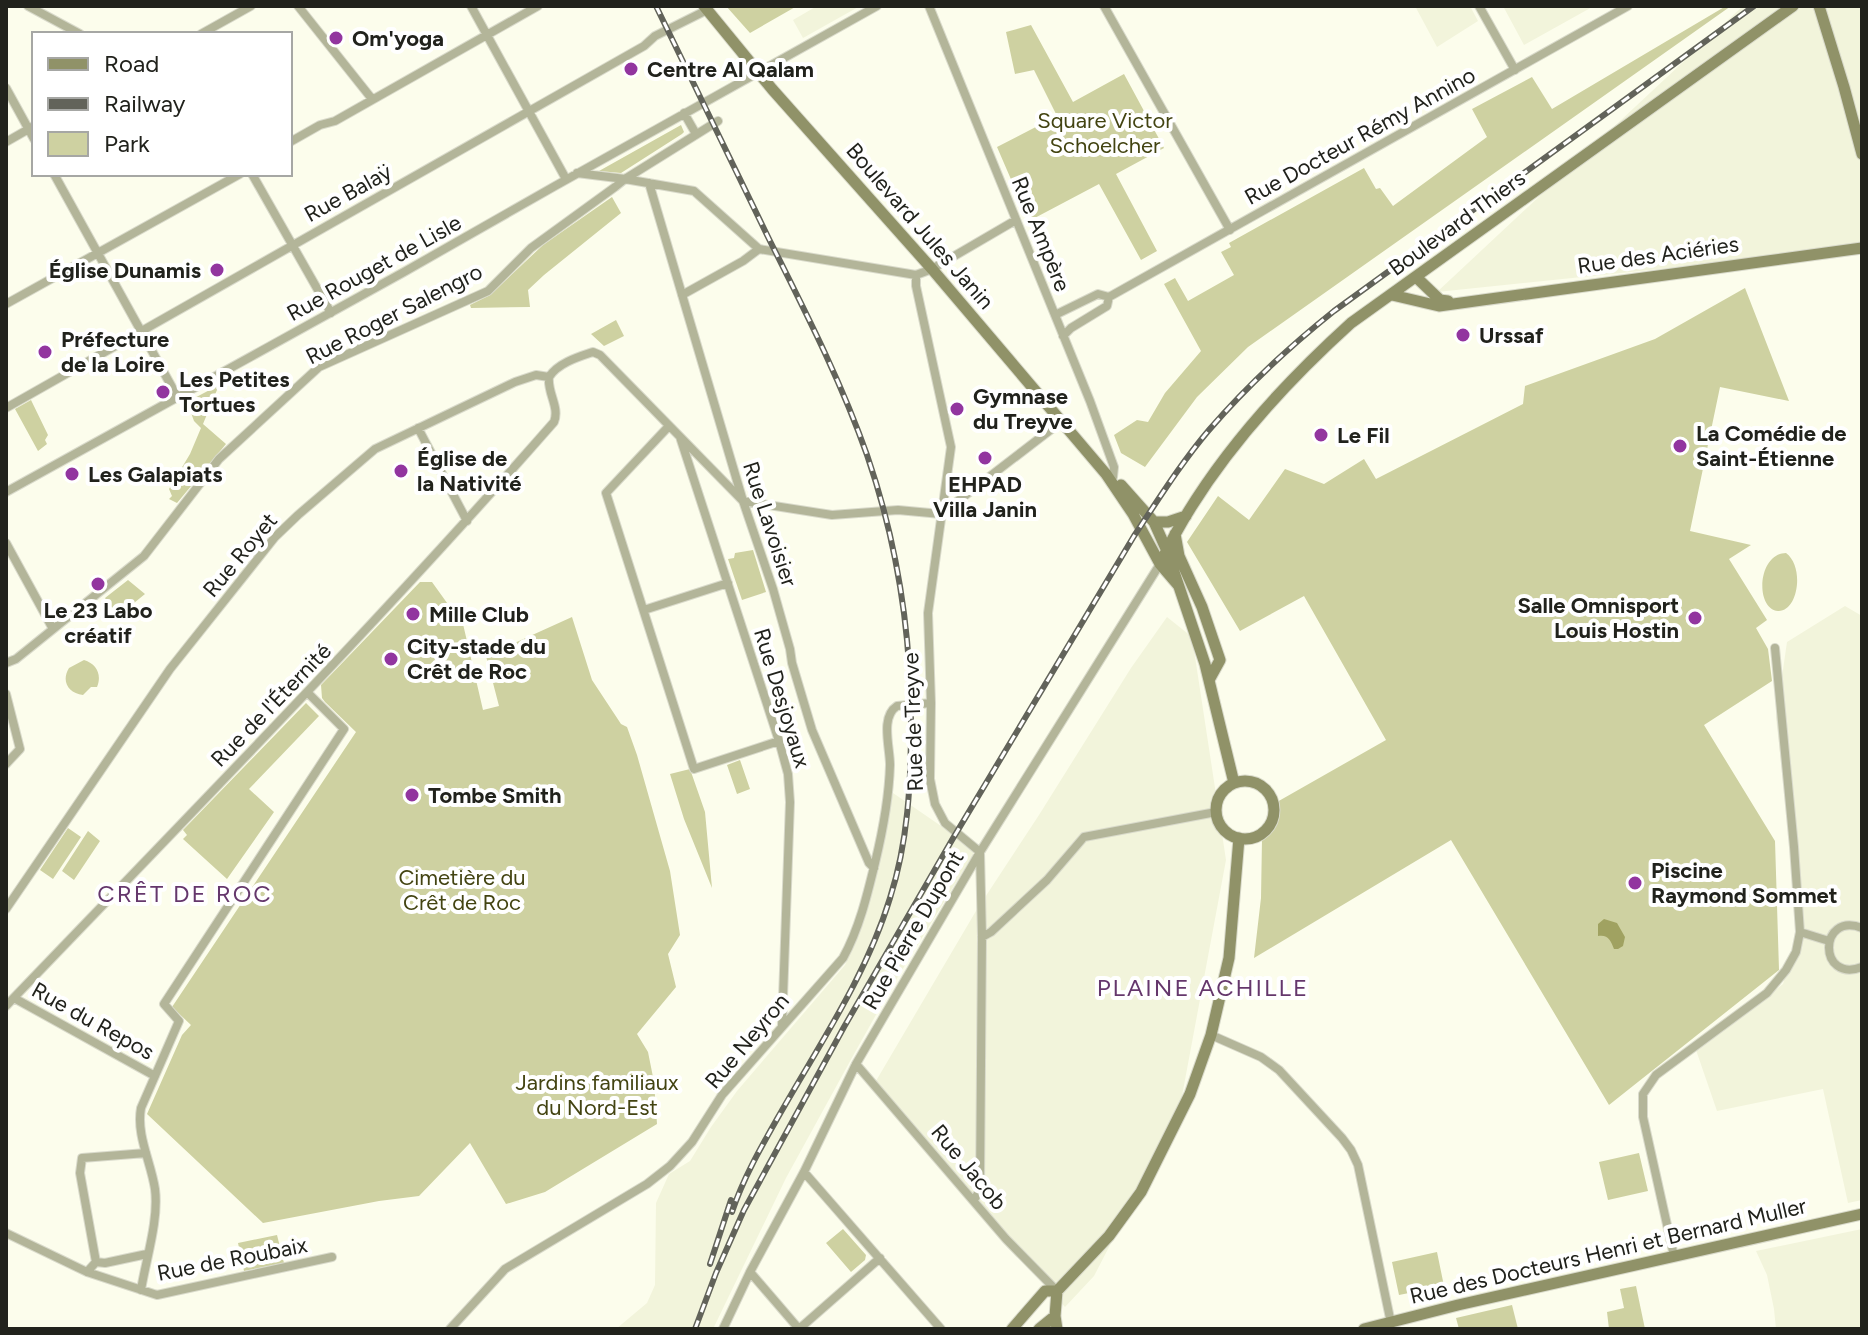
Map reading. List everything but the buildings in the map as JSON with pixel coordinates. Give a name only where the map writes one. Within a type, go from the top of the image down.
[{"type":"main road","name":"Boulevard Thiers","points":[[1160,564],[1175,533],[1240,439],[1278,394],[1351,323],[1793,6]]},
{"type":"main road","points":[[1819,6],[1862,154]]},
{"type":"main road","name":"Boulevard Jules Janin","points":[[705,8],[1062,421],[1154,522],[1193,626],[1234,783]]},
{"type":"main road","name":"Rue des Aciéries","points":[[1392,295],[1439,306],[1862,248]]},
{"type":"main road","points":[[1416,277],[1440,300],[1460,303]]},
{"type":"main road","name":"Boulevard Jules Janin","points":[[1110,475],[1160,564],[1178,585]]},
{"type":"main road","name":"Boulevard Jules Janin","points":[[1133,514],[1152,535],[1161,538]]},
{"type":"main road","points":[[1154,522],[1168,522],[1186,516]]},
{"type":"main road","points":[[1161,538],[1175,533],[1179,556],[1202,607],[1220,660],[1209,680]]},
{"type":"main road","points":[[1234,783],[1256,783],[1273,804],[1273,814],[1265,830],[1258,836],[1249,839],[1230,835],[1218,821],[1216,812],[1220,795],[1234,783]]},
{"type":"main road","points":[[1057,1329],[1057,1291],[1109,1236],[1141,1192],[1190,1094],[1211,1035],[1229,958],[1239,838]]},
{"type":"main road","name":"Rue des Docteurs Henri et Bernard Muller","points":[[1364,1329],[1862,1214]]},
{"type":"main road","points":[[1012,1329],[1045,1291],[1057,1291]]},
{"type":"main road","points":[[1039,1329],[1055,1316]]},
{"type":"street","points":[[28,6],[43,9],[77,32]]},
{"type":"street","points":[[205,32],[251,6]]},
{"type":"street","points":[[298,6],[372,99]]},
{"type":"street","points":[[471,6],[566,179]]},
{"type":"street","points":[[292,141],[489,38],[538,6]]},
{"type":"street","name":"Rue Rouget de Lisle","points":[[6,492],[877,6]]},
{"type":"street","name":"Rue Ampère","points":[[929,6],[1109,452],[1114,467],[1110,475]]},
{"type":"street","points":[[1104,6],[1230,230]]},
{"type":"street","points":[[1479,6],[1515,70]]},
{"type":"street","name":"Rue Docteur Rémy Annino","points":[[1055,315],[1098,294],[1109,297],[1628,6]]},
{"type":"street","name":"Rue Balaÿ","points":[[6,408],[529,112],[705,8]]},
{"type":"street","points":[[6,88],[31,128],[6,142]]},
{"type":"street","points":[[684,113],[696,134]]},
{"type":"street","name":"Rue Roger Salengro","points":[[6,663],[16,659],[144,556],[219,459],[319,367],[488,291],[531,248],[625,179],[718,121]]},
{"type":"street","points":[[576,173],[694,191],[759,249],[916,275],[932,269],[1016,220]]},
{"type":"street","points":[[55,176],[178,398]]},
{"type":"street","points":[[6,304],[236,176]]},
{"type":"street","points":[[253,176],[331,313]]},
{"type":"street","name":"Rue Lavoisier","points":[[649,183],[743,501],[773,589],[812,730],[869,863],[874,868]]},
{"type":"street","points":[[682,295],[759,249]]},
{"type":"street","name":"Rue de Treyve","points":[[916,275],[951,447],[928,613],[930,779],[935,804],[945,823],[980,852]]},
{"type":"street","name":"Rue Docteur Rémy Annino","points":[[1063,336],[1107,306],[1109,297]]},
{"type":"street","name":"Rue Royet","points":[[6,909],[170,669],[275,537],[375,449],[528,377],[549,377],[559,366],[591,352],[602,356],[669,426]]},
{"type":"street","name":"Rue de l'Éternité","points":[[6,1006],[308,693],[554,422],[556,412],[549,377]]},
{"type":"street","points":[[779,741],[694,769],[606,493],[669,426],[743,501],[832,515],[898,510],[941,514],[1062,421]]},
{"type":"street","points":[[418,428],[467,521]]},
{"type":"street","name":"Rue Desjoyaux","points":[[680,437],[779,741],[790,784],[782,1026]]},
{"type":"street","points":[[6,543],[53,629]]},
{"type":"street","points":[[6,565],[16,560]]},
{"type":"street","name":"Rue Pierre Dupont","points":[[723,1329],[856,1064],[980,852],[1160,564]]},
{"type":"street","points":[[644,610],[728,583]]},
{"type":"street","points":[[1674,1256],[1643,1117],[1643,1094],[1656,1075],[1767,993],[1796,952],[1800,932],[1775,648]]},
{"type":"street","points":[[141,1290],[154,1229],[155,1191],[138,1122],[141,1108],[179,1021],[164,1004],[344,729],[308,693]]},
{"type":"street","points":[[6,694],[20,749],[6,764]]},
{"type":"street","name":"Rue Neyron","points":[[450,1329],[505,1269],[647,1184],[670,1166],[692,1142],[722,1095],[843,958],[865,904],[887,812],[890,764],[888,718],[897,706],[931,703]]},
{"type":"street","points":[[982,937],[1047,880],[1084,837],[1216,812]]},
{"type":"street","points":[[974,1200],[980,1190],[980,852]]},
{"type":"street","points":[[1862,928],[1843,926],[1829,941],[1834,963],[1847,970],[1862,967]]},
{"type":"street","points":[[1800,932],[1829,941]]},
{"type":"street","name":"Rue du Repos","points":[[14,998],[155,1076]]},
{"type":"street","points":[[1211,1035],[1261,1057],[1279,1070],[1351,1150],[1358,1165],[1391,1323]]},
{"type":"street","name":"Rue Jacob","points":[[856,1064],[1006,1239],[1057,1291]]},
{"type":"street","points":[[96,1262],[80,1173],[82,1158],[146,1153]]},
{"type":"street","points":[[804,1172],[941,1329]]},
{"type":"street","name":"Rue de Roubaix","points":[[6,1233],[87,1272],[157,1295],[332,1257]]},
{"type":"street","points":[[96,1262],[147,1254]]},
{"type":"street","points":[[750,1272],[799,1329],[880,1258]]},
{"type":"street","points":[[87,1272],[96,1262]]},
{"type":"shaded area","points":[[817,6],[860,6],[803,38],[793,20]]},
{"type":"shaded area","points":[[1415,6],[1470,6],[1478,21],[1437,47]]},
{"type":"shaded area","points":[[1503,6],[1594,6],[1524,45]]},
{"type":"shaded area","points":[[1743,6],[1862,6],[1862,248],[1437,292]]},
{"type":"shaded area","points":[[1845,606],[1862,616],[1862,1200],[1848,1203],[1823,1089],[1717,1111],[1696,1050],[1783,984],[1800,927],[1776,718],[1787,642]]},
{"type":"shaded area","points":[[1167,617],[1192,637],[1226,860],[1179,1112],[1094,1276],[1065,1307],[873,1086],[976,911],[1131,668]]},
{"type":"shaded area","points":[[893,793],[976,850],[854,1054],[786,1178],[713,1329],[616,1329],[647,1303],[655,1285],[656,1203],[669,1174],[690,1161],[737,1091],[845,965],[869,905]]},
{"type":"shaded area","points":[[1604,919],[1617,923],[1625,937],[1623,946],[1618,949],[1614,949],[1607,937],[1598,936],[1598,924]]},
{"type":"shaded area","points":[[1862,1229],[1862,1329],[1776,1329],[1767,1275],[1756,1251]]},
{"type":"green space","points":[[726,6],[797,6],[750,33]]},
{"type":"green space","points":[[1726,6],[1731,6],[1248,347],[1197,397],[1145,467],[1121,453],[1114,435],[1137,420],[1148,422],[1165,393],[1201,351],[1164,284],[1175,278],[1188,301],[1234,275],[1221,252],[1231,247],[1229,243],[1364,168],[1376,189],[1380,188],[1393,206],[1487,137],[1472,109],[1532,77],[1552,109]]},
{"type":"green space","name":"Square Victor Schoelcher","points":[[1031,25],[1073,102],[1124,74],[1164,148],[1116,174],[1157,251],[1141,260],[1099,184],[1029,221],[997,147],[1057,116],[1034,70],[1015,74],[1006,32]]},
{"type":"green space","points":[[681,125],[682,134],[621,173],[599,171]]},
{"type":"green space","points":[[612,197],[621,213],[528,290],[530,307],[471,308],[470,305],[490,295],[543,245]]},
{"type":"green space","points":[[1745,288],[1789,401],[1720,387],[1690,531],[1751,545],[1729,559],[1767,620],[1756,628],[1768,649],[1772,681],[1704,725],[1775,841],[1779,970],[1609,1105],[1451,840],[1254,958],[1261,898],[1262,839],[1276,819],[1277,802],[1386,740],[1304,596],[1240,631],[1187,542],[1218,496],[1249,520],[1285,469],[1324,484],[1364,459],[1376,479],[1523,404],[1525,386],[1655,339]]},
{"type":"green space","points":[[616,320],[624,336],[604,346],[591,334]]},
{"type":"green space","points":[[219,385],[203,424],[226,444],[177,503],[169,499],[172,496],[169,489],[201,428],[194,421],[187,402]]},
{"type":"green space","points":[[31,400],[48,435],[45,440],[47,444],[38,451],[15,409]]},
{"type":"green space","points":[[753,550],[766,592],[742,600],[728,559],[734,558],[735,553]]},
{"type":"green space","points":[[1786,553],[1796,568],[1797,588],[1790,604],[1778,611],[1765,601],[1762,582],[1769,562]]},
{"type":"green space","points":[[128,580],[145,594],[118,616],[105,598]]},
{"type":"green space","name":"Cimetière du Crêt de Roc","points":[[420,582],[432,582],[463,624],[483,710],[499,706],[486,656],[572,617],[592,680],[621,724],[627,727],[670,871],[680,935],[668,954],[676,987],[637,1034],[648,1052],[657,1124],[545,1192],[506,1204],[470,1143],[419,1196],[263,1223],[147,1114],[182,1035],[191,1025],[172,1007],[356,732],[322,698],[321,685]]},
{"type":"green space","points":[[84,660],[95,667],[99,678],[97,687],[91,687],[83,695],[70,689],[66,677],[69,668]]},
{"type":"green space","points":[[306,703],[319,716],[249,789],[274,812],[227,879],[183,839],[187,835],[183,830]]},
{"type":"green space","points":[[740,760],[750,789],[737,794],[727,765]]},
{"type":"green space","points":[[690,769],[705,812],[712,888],[684,819],[670,774]]},
{"type":"green space","points":[[68,828],[81,837],[53,879],[40,870]]},
{"type":"green space","points":[[88,831],[100,841],[74,880],[62,871]]},
{"type":"green space","points":[[1639,1153],[1648,1191],[1608,1200],[1599,1162]]},
{"type":"green space","points":[[843,1229],[866,1255],[865,1260],[851,1272],[826,1243]]},
{"type":"green space","points":[[277,1235],[284,1263],[244,1271],[238,1243]]},
{"type":"green space","points":[[1437,1252],[1444,1286],[1399,1295],[1392,1262]]},
{"type":"green space","points":[[1636,1286],[1645,1329],[1609,1329],[1607,1312],[1624,1308],[1620,1289]]},
{"type":"green space","points":[[1512,1305],[1518,1329],[1459,1329],[1456,1318]]},
{"type":"railway","points":[[656,6],[822,346],[857,427],[887,521],[900,588],[908,655],[911,724],[909,790],[905,834],[890,898],[868,956],[840,1012],[758,1153],[732,1212]]},
{"type":"railway","points":[[695,1329],[744,1210],[844,1027],[1134,536],[1199,443],[1253,383],[1334,311],[1754,6]]},
{"type":"railway","points":[[710,1264],[731,1200]]},
{"type":"place","name":"Om'yoga","points":[[336,38]]},
{"type":"place","name":"Centre Al Qalam","points":[[631,69]]},
{"type":"place","name":"Église Dunamis","points":[[217,270]]},
{"type":"place","name":"Urssaf","points":[[1463,335]]},
{"type":"place","name":"Préfecture de la Loire","points":[[45,352]]},
{"type":"place","name":"Les Petites Tortues","points":[[163,392]]},
{"type":"place","name":"Gymnase du Treyve","points":[[957,409]]},
{"type":"place","name":"Le Fil","points":[[1321,435]]},
{"type":"place","name":"La Comédie de Saint-Étienne","points":[[1680,446]]},
{"type":"place","name":"EHPAD Villa Janin","points":[[985,458]]},
{"type":"place","name":"Église de la Nativité","points":[[401,471]]},
{"type":"place","name":"Les Galapiats","points":[[72,474]]},
{"type":"place","name":"Le 23 Labo créatif","points":[[98,584]]},
{"type":"place","name":"Mille Club","points":[[413,614]]},
{"type":"place","name":"Salle Omnisport Louis Hostin","points":[[1695,618]]},
{"type":"place","name":"City-stade du Crêt de Roc","points":[[391,659]]},
{"type":"place","name":"Tombe Smith","points":[[412,795]]},
{"type":"place","name":"Piscine Raymond Sommet","points":[[1635,883]]},
{"type":"district","name":"CRÊT DE ROC","points":[[185,893]]},
{"type":"district","name":"PLAINE ACHILLE","points":[[1203,987]]},
{"type":"park label","name":"Jardins familiaux du Nord-Est","points":[[597,1094]]}]
